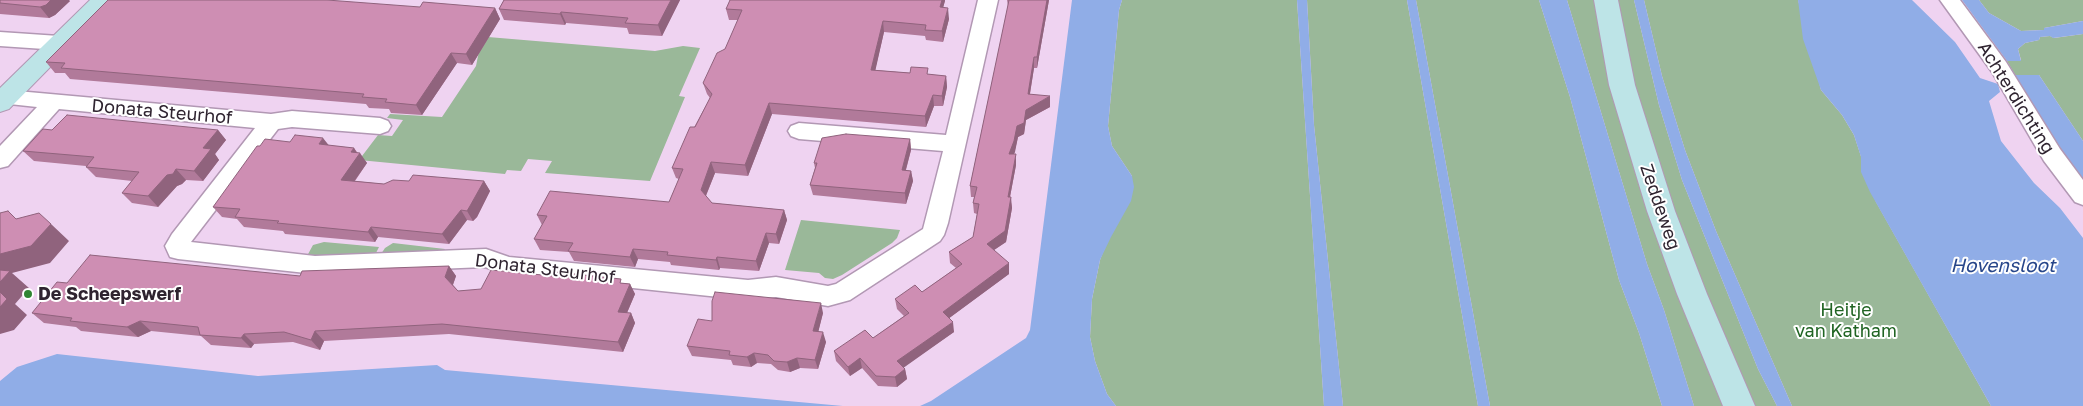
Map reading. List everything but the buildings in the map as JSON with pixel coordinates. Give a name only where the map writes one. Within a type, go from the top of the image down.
[{"type":"main road","points":[[3,100],[104,0]]},
{"type":"main road","name":"Zeddeweg","points":[[1606,0],[1622,85],[1658,202],[1692,294],[1739,406]]},
{"type":"street","name":"Donata Steurhof","points":[[270,122],[180,240],[177,246],[178,250],[315,266],[486,258],[508,266],[748,290],[776,287],[828,296],[842,292],[932,235],[938,223],[988,0]]},
{"type":"street","name":"Achterdichting","points":[[1950,0],[1999,67],[2052,155],[2083,196]]},
{"type":"street","points":[[0,39],[59,43]]},
{"type":"street","name":"Donata Steurhof","points":[[3,100],[54,102],[270,122],[292,119],[380,126]]},
{"type":"street","points":[[0,160],[54,102]]},
{"type":"street","points":[[799,131],[956,144]]},
{"type":"green space","points":[[1122,0],[1297,0],[1324,406],[1116,406],[1107,394],[1095,361],[1090,337],[1092,299],[1100,260],[1132,176],[1112,146],[1108,126],[1119,10]]},
{"type":"green space","points":[[1307,0],[1407,0],[1478,406],[1343,406],[1314,125]]},
{"type":"green space","points":[[1416,0],[1539,0],[1570,97],[1619,280],[1639,333],[1662,406],[1490,406]]},
{"type":"green space","points":[[1567,0],[1595,0],[1726,406],[1694,406],[1664,310],[1647,264]]},
{"type":"green space","points":[[1616,0],[1634,0],[1659,105],[1682,180],[1758,369],[1777,406],[1753,406],[1681,230],[1637,97]]},
{"type":"green space","name":"Heitje van Katham","points":[[1644,0],[1798,0],[1821,90],[1842,115],[1854,135],[1876,202],[1991,406],[1792,406],[1716,231],[1685,150],[1662,76]]},
{"type":"green space","points":[[1979,0],[2083,0],[2083,21],[2044,28],[2044,30],[2021,31],[1989,13]]},
{"type":"green space","points":[[2083,34],[2083,141],[2039,75],[2015,75],[2007,61],[2021,60],[2018,49],[2025,43],[2039,40],[2040,37],[2050,36],[2054,38]]},
{"type":"green space","points":[[488,37],[655,51],[683,46],[700,48],[679,96],[685,97],[650,181],[545,173],[552,161],[528,159],[521,171],[507,170],[505,174],[359,160],[378,135],[392,136],[403,120],[387,118],[390,114],[442,117],[476,66],[479,51]]},
{"type":"green space","points":[[801,220],[900,230],[897,238],[892,243],[833,279],[825,278],[819,273],[785,270]]},
{"type":"green space","points":[[324,242],[379,247],[375,255],[307,256],[313,245]]},
{"type":"green space","points":[[393,243],[445,249],[444,252],[381,254],[385,248]]},
{"type":"water","points":[[1072,0],[1122,0],[1119,10],[1108,126],[1112,146],[1132,176],[1134,187],[1131,201],[1100,260],[1092,299],[1090,337],[1095,361],[1107,394],[1116,406],[920,406],[931,401],[1026,338],[1030,330]]},
{"type":"water","points":[[1297,0],[1307,0],[1314,125],[1343,406],[1324,406]]},
{"type":"water","points":[[1407,0],[1416,0],[1490,406],[1478,406]]},
{"type":"water","points":[[1539,0],[1567,0],[1647,264],[1664,310],[1694,406],[1662,406],[1639,333],[1619,280],[1570,97]]},
{"type":"water","points":[[1634,0],[1644,0],[1662,76],[1685,150],[1716,231],[1792,406],[1777,406],[1758,369],[1682,180],[1659,105]]},
{"type":"water","name":"Hovensloot","points":[[1798,0],[1912,0],[1955,42],[1980,78],[1998,84],[2000,92],[1989,101],[2001,141],[2034,183],[2060,208],[2083,238],[2083,406],[1991,406],[1870,192],[1861,172],[1861,157],[1854,135],[1842,115],[1821,90],[1803,39]]},
{"type":"water","points":[[1962,0],[1979,0],[1989,13],[2021,31],[2044,30],[2044,28],[2083,21],[2083,34],[2053,38],[2050,36],[2040,37],[2039,40],[2025,43],[2018,49],[2021,61],[2007,61]]},
{"type":"water","points":[[2015,75],[2039,75],[2083,141],[2083,183],[2071,168]]},
{"type":"water","points":[[57,354],[258,376],[437,365],[445,370],[843,406],[0,406],[0,381],[17,367]]},
{"type":"place","name":"De Scheepswerf","points":[[28,294]]}]
